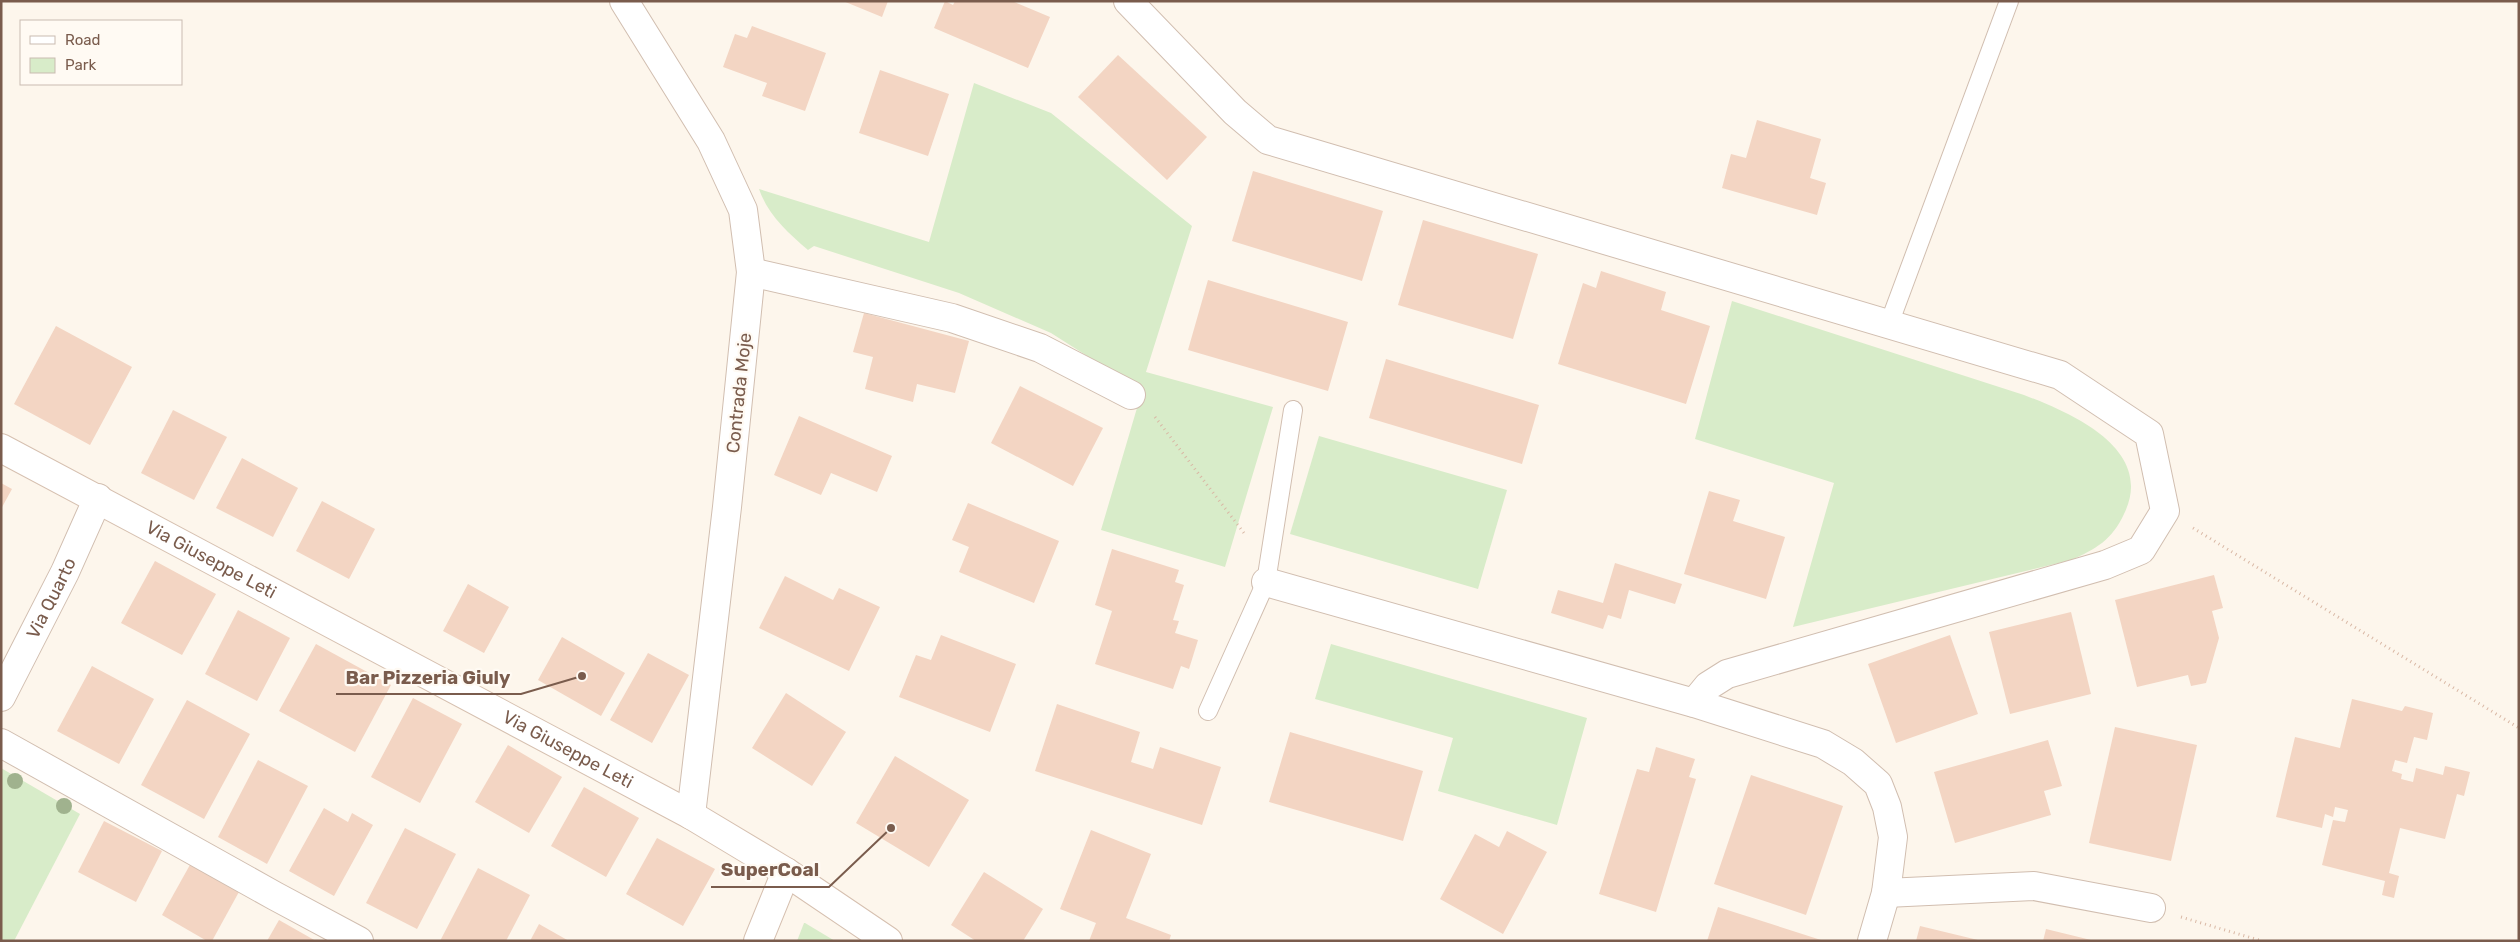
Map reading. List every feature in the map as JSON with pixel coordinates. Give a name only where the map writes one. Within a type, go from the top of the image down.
[{"type":"street","name":"Contrada Moje","points":[[624,1],[711,141],[742,210],[751,272],[727,507],[690,815]]},
{"type":"street","points":[[1128,1],[1235,112],[1268,140],[2060,374],[2149,434],[2165,510],[2141,550],[2105,565],[1727,674],[1708,686],[1694,703]]},
{"type":"street","points":[[751,272],[952,318],[1040,348],[1130,395]]},
{"type":"street","name":"Via Giuseppe Leti","points":[[1,448],[690,815],[786,872],[888,941]]},
{"type":"street","name":"Via Quarto","points":[[1,697],[65,572],[98,498]]},
{"type":"street","points":[[1267,573],[1823,744],[1853,762],[1878,784],[1887,807],[1893,837],[1886,893],[1872,941]]},
{"type":"street","points":[[1,743],[359,941]]},
{"type":"street","points":[[758,941],[786,872]]},
{"type":"street","points":[[1886,893],[2034,886],[2151,908]]},
{"type":"lane","points":[[1889,324],[2009,1]]},
{"type":"lane","points":[[1208,711],[1267,573],[1293,410]]},
{"type":"path","points":[[1130,395],[1153,415],[1267,573]]},
{"type":"path","points":[[2165,510],[2519,728]]},
{"type":"path","points":[[2151,908],[2262,941]]},
{"type":"green space","points":[[974,83],[1051,113],[1192,226],[1146,372],[1273,407],[1225,567],[1101,530],[1142,391],[1051,333],[959,293],[814,246],[808,250],[779,222],[763,198],[759,189],[929,242]]},
{"type":"green space","points":[[1732,301],[2024,395],[2085,423],[2104,437],[2119,453],[2128,471],[2131,491],[2124,514],[2119,523],[2102,543],[2071,560],[1793,627],[1834,483],[1695,439]]},
{"type":"green space","points":[[1319,436],[1507,490],[1478,589],[1290,534]]},
{"type":"green space","points":[[1331,644],[1587,718],[1557,825],[1438,791],[1453,738],[1315,699]]},
{"type":"green space","points":[[1,768],[80,814],[14,941],[1,941]]},
{"type":"green space","points":[[805,923],[835,941],[797,941]]},
{"type":"building","points":[[843,1],[888,1],[882,17]]},
{"type":"building","points":[[945,1],[953,5],[955,1],[1012,1],[1050,17],[1028,68],[934,28]]},
{"type":"building","points":[[752,26],[826,53],[805,111],[762,96],[767,83],[723,67],[735,34],[747,38]]},
{"type":"building","points":[[1118,55],[1207,137],[1167,180],[1078,97]]},
{"type":"building","points":[[880,70],[949,94],[928,156],[859,133]]},
{"type":"building","points":[[1757,120],[1821,139],[1810,178],[1826,183],[1817,215],[1722,188],[1731,154],[1746,158]]},
{"type":"building","points":[[1253,171],[1383,211],[1362,281],[1232,241]]},
{"type":"building","points":[[1423,220],[1538,254],[1513,339],[1398,305]]},
{"type":"building","points":[[1601,271],[1666,292],[1661,310],[1710,326],[1686,404],[1558,364],[1583,283],[1596,288]]},
{"type":"building","points":[[1208,280],[1348,322],[1328,391],[1188,350]]},
{"type":"building","points":[[864,313],[969,341],[955,393],[917,384],[913,402],[865,389],[873,357],[853,352]]},
{"type":"building","points":[[56,326],[132,367],[90,445],[14,404]]},
{"type":"building","points":[[1386,359],[1539,405],[1522,464],[1369,418]]},
{"type":"building","points":[[1020,386],[1103,428],[1073,486],[991,443]]},
{"type":"building","points":[[173,410],[227,437],[194,500],[141,473]]},
{"type":"building","points":[[799,416],[892,456],[877,492],[831,473],[821,495],[774,475]]},
{"type":"building","points":[[242,458],[298,488],[273,537],[216,508]]},
{"type":"building","points":[[1,483],[12,489],[1,509]]},
{"type":"building","points":[[1709,491],[1740,500],[1733,521],[1785,537],[1766,599],[1684,574]]},
{"type":"building","points":[[322,501],[375,529],[349,579],[296,551]]},
{"type":"building","points":[[968,503],[1059,541],[1034,603],[959,572],[969,547],[952,540]]},
{"type":"building","points":[[1112,549],[1179,570],[1175,582],[1184,585],[1173,620],[1179,621],[1175,633],[1198,640],[1189,669],[1181,666],[1173,689],[1095,664],[1112,611],[1095,605]]},
{"type":"building","points":[[155,561],[216,594],[182,655],[121,623]]},
{"type":"building","points":[[1615,563],[1682,584],[1675,604],[1629,590],[1621,619],[1608,615],[1603,629],[1551,613],[1558,590],[1603,603]]},
{"type":"building","points":[[2214,575],[2223,608],[2212,611],[2219,638],[2206,683],[2191,686],[2188,675],[2137,687],[2115,600]]},
{"type":"building","points":[[785,576],[833,600],[839,588],[880,607],[849,671],[759,628]]},
{"type":"building","points":[[468,584],[509,607],[484,653],[443,631]]},
{"type":"building","points":[[238,610],[290,638],[257,701],[205,674]]},
{"type":"building","points":[[2071,612],[2091,694],[2010,714],[1989,632]]},
{"type":"building","points":[[941,635],[1016,664],[990,732],[899,697],[916,655],[931,660]]},
{"type":"building","points":[[1950,635],[1978,714],[1896,743],[1868,664]]},
{"type":"building","points":[[562,637],[625,673],[601,716],[538,680]]},
{"type":"building","points":[[316,644],[391,685],[355,752],[279,711]]},
{"type":"building","points":[[648,653],[689,675],[652,743],[610,720]]},
{"type":"building","points":[[92,666],[154,699],[119,764],[57,731]]},
{"type":"building","points":[[786,693],[846,732],[812,786],[752,748]]},
{"type":"building","points":[[413,698],[462,724],[420,803],[371,777]]},
{"type":"building","points":[[2352,699],[2402,711],[2405,706],[2433,713],[2427,740],[2414,737],[2407,763],[2395,760],[2392,771],[2402,774],[2401,779],[2413,782],[2416,768],[2443,775],[2445,766],[2470,772],[2464,796],[2457,794],[2445,839],[2400,828],[2389,873],[2399,876],[2394,898],[2382,895],[2385,881],[2322,865],[2333,820],[2345,822],[2348,810],[2335,807],[2333,817],[2325,814],[2322,828],[2276,817],[2295,737],[2340,748]]},
{"type":"building","points":[[187,700],[250,734],[204,819],[141,785]]},
{"type":"building","points":[[1057,704],[1140,732],[1131,762],[1153,769],[1160,747],[1221,767],[1202,825],[1035,771]]},
{"type":"building","points":[[2115,727],[2197,745],[2171,861],[2089,843]]},
{"type":"building","points":[[1290,732],[1423,771],[1403,841],[1269,802]]},
{"type":"building","points":[[2048,740],[2062,786],[2044,791],[2051,815],[1955,843],[1934,772]]},
{"type":"building","points":[[508,745],[562,777],[529,833],[475,802]]},
{"type":"building","points":[[1656,747],[1695,759],[1689,777],[1696,779],[1656,912],[1599,894],[1637,769],[1649,772]]},
{"type":"building","points":[[895,756],[969,800],[929,867],[856,823]]},
{"type":"building","points":[[258,760],[308,786],[267,864],[218,837]]},
{"type":"building","points":[[1751,775],[1843,806],[1806,915],[1714,884]]},
{"type":"building","points":[[584,787],[639,818],[606,877],[551,846]]},
{"type":"building","points":[[324,808],[348,822],[352,813],[373,825],[334,896],[289,871]]},
{"type":"building","points":[[104,821],[162,851],[136,902],[78,872]]},
{"type":"building","points":[[405,828],[456,854],[417,929],[366,903]]},
{"type":"building","points":[[1091,830],[1151,854],[1126,918],[1171,935],[1169,941],[1089,941],[1096,923],[1060,909]]},
{"type":"building","points":[[1507,831],[1547,852],[1503,934],[1440,899],[1475,834],[1499,847]]},
{"type":"building","points":[[657,838],[715,869],[683,926],[626,894]]},
{"type":"building","points":[[191,863],[240,890],[212,941],[207,941],[162,915]]},
{"type":"building","points":[[478,868],[530,895],[506,941],[440,941]]},
{"type":"building","points":[[984,872],[1043,909],[1023,941],[976,941],[951,925]]},
{"type":"building","points":[[1718,907],[1821,940],[1821,941],[1707,941]]},
{"type":"building","points":[[279,920],[316,941],[267,941]]},
{"type":"building","points":[[539,924],[569,941],[530,941]]},
{"type":"building","points":[[1920,926],[1978,940],[1978,941],[1916,941]]},
{"type":"building","points":[[2046,929],[2091,940],[2091,941],[2043,941]]},
{"type":"place","name":"Bar Pizzeria Giuly","points":[[582,676]]},
{"type":"place","name":"SuperCoal","points":[[891,828]]}]
